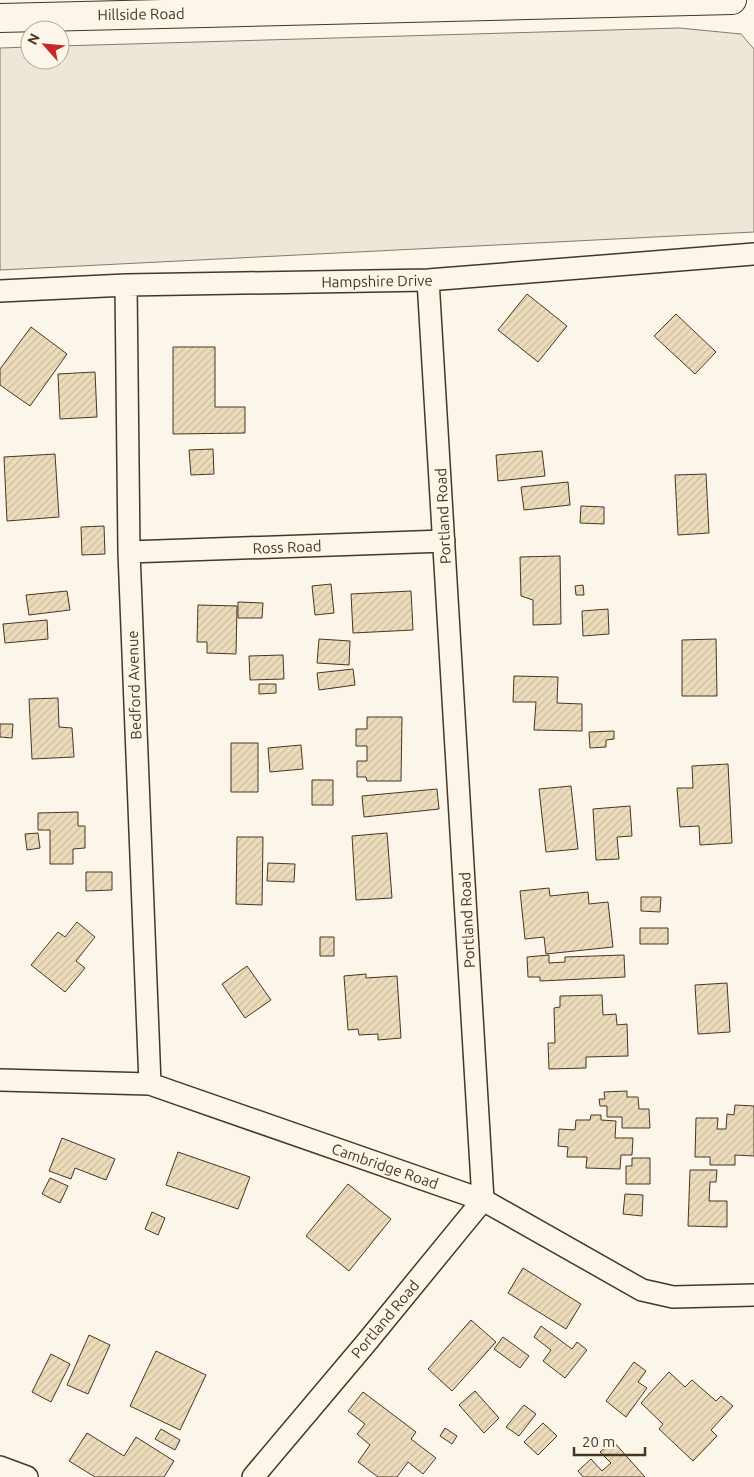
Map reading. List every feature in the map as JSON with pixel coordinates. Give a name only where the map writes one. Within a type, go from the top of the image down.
[{"type":"main road","name":"Hillside Road","points":[[0,18],[732,0]]},
{"type":"street","name":"Hampshire Drive","points":[[0,291],[126,285],[428,280],[754,254]]},
{"type":"street","name":"Portland Road","points":[[253,1477],[484,1200],[428,280]]},
{"type":"street","name":"Bedford Avenue","points":[[126,285],[129,552],[150,1084]]},
{"type":"street","name":"Ross Road","points":[[129,552],[444,541]]},
{"type":"street","name":"Cambridge Road","points":[[0,1080],[150,1084],[484,1200],[642,1290],[672,1297],[754,1295]]},
{"type":"street","points":[[0,1467],[27,1477]]},
{"type":"shaded area","points":[[679,28],[741,34],[754,49],[754,232],[0,270],[0,48],[20,47],[20,70],[70,70],[70,46]]},
{"type":"building","points":[[527,294],[567,326],[538,362],[498,330]]},
{"type":"building","points":[[676,314],[716,352],[695,374],[654,336]]},
{"type":"building","points":[[31,327],[67,354],[30,406],[0,385],[0,369]]},
{"type":"building","points":[[173,347],[215,347],[215,407],[245,407],[245,433],[173,434]]},
{"type":"building","points":[[95,372],[97,417],[60,419],[58,374]]},
{"type":"building","points":[[213,449],[214,474],[191,475],[189,450]]},
{"type":"building","points":[[542,451],[545,476],[498,481],[496,455]]},
{"type":"building","points":[[55,454],[59,517],[7,521],[4,457]]},
{"type":"building","points":[[706,474],[709,533],[678,535],[675,475]]},
{"type":"building","points":[[568,482],[570,505],[524,510],[521,487]]},
{"type":"building","points":[[581,506],[604,507],[604,524],[580,523]]},
{"type":"building","points":[[104,526],[105,554],[82,555],[81,527]]},
{"type":"building","points":[[560,556],[561,624],[533,625],[533,600],[521,596],[520,557]]},
{"type":"building","points":[[331,584],[334,613],[315,615],[312,586]]},
{"type":"building","points":[[583,585],[584,595],[576,595],[575,586]]},
{"type":"building","points":[[67,591],[70,610],[29,615],[26,595]]},
{"type":"building","points":[[411,591],[413,630],[353,633],[351,594]]},
{"type":"building","points":[[238,602],[263,603],[262,618],[238,618]]},
{"type":"building","points":[[198,605],[237,606],[236,654],[207,653],[207,642],[197,642]]},
{"type":"building","points":[[608,609],[609,634],[583,636],[582,611]]},
{"type":"building","points":[[47,620],[48,639],[5,643],[3,624]]},
{"type":"building","points":[[319,639],[350,641],[349,665],[317,663]]},
{"type":"building","points":[[716,639],[717,696],[682,696],[682,640]]},
{"type":"building","points":[[283,655],[284,679],[250,680],[249,656]]},
{"type":"building","points":[[353,669],[355,685],[319,690],[317,673]]},
{"type":"building","points":[[514,676],[558,677],[557,703],[582,704],[582,731],[534,730],[536,702],[513,702]]},
{"type":"building","points":[[259,684],[276,684],[276,693],[259,694]]},
{"type":"building","points":[[58,698],[59,727],[72,728],[74,757],[32,759],[29,699]]},
{"type":"building","points":[[367,717],[402,717],[401,781],[367,781],[366,777],[357,777],[357,761],[367,761],[367,746],[356,746],[356,729],[367,729]]},
{"type":"building","points":[[0,724],[13,724],[12,738],[0,737]]},
{"type":"building","points":[[614,731],[614,739],[606,740],[606,747],[590,748],[589,732]]},
{"type":"building","points":[[231,743],[258,743],[258,792],[231,792]]},
{"type":"building","points":[[301,745],[303,769],[270,772],[268,748]]},
{"type":"building","points":[[728,764],[732,843],[700,845],[699,826],[680,827],[677,788],[693,788],[692,766]]},
{"type":"building","points":[[312,780],[333,780],[333,805],[312,805]]},
{"type":"building","points":[[571,786],[578,849],[546,852],[539,789]]},
{"type":"building","points":[[437,789],[439,809],[364,817],[362,796]]},
{"type":"building","points":[[630,806],[632,836],[617,837],[619,859],[596,860],[593,809]]},
{"type":"building","points":[[78,812],[78,826],[85,826],[85,848],[73,849],[73,864],[50,864],[50,830],[38,830],[38,813]]},
{"type":"building","points":[[38,833],[40,848],[27,850],[25,834]]},
{"type":"building","points":[[387,833],[392,898],[356,900],[352,836]]},
{"type":"building","points":[[237,837],[263,837],[262,905],[236,904]]},
{"type":"building","points":[[268,863],[295,864],[294,882],[267,881]]},
{"type":"building","points":[[86,872],[112,872],[112,890],[86,891]]},
{"type":"building","points":[[549,888],[550,896],[588,892],[589,904],[608,902],[613,947],[546,954],[544,937],[525,939],[520,891]]},
{"type":"building","points":[[641,897],[661,897],[660,912],[641,911]]},
{"type":"building","points":[[77,922],[95,937],[76,961],[85,968],[65,992],[31,965],[58,932],[65,937]]},
{"type":"building","points":[[640,928],[668,928],[668,944],[640,944]]},
{"type":"building","points":[[320,937],[334,937],[334,956],[320,956]]},
{"type":"building","points":[[549,955],[549,963],[565,962],[565,957],[624,955],[625,977],[540,981],[540,977],[528,977],[527,957]]},
{"type":"building","points":[[247,966],[271,1000],[245,1018],[222,984]]},
{"type":"building","points":[[366,974],[366,978],[397,976],[401,1038],[378,1040],[378,1034],[359,1035],[358,1029],[348,1030],[344,976]]},
{"type":"building","points":[[727,983],[730,1032],[698,1034],[695,985]]},
{"type":"building","points":[[602,995],[603,1015],[616,1014],[617,1025],[627,1024],[628,1056],[586,1057],[586,1068],[549,1069],[548,1043],[555,1043],[554,1008],[560,1007],[560,996]]},
{"type":"building","points":[[627,1091],[627,1097],[638,1097],[639,1109],[649,1109],[650,1128],[622,1128],[622,1117],[607,1117],[607,1106],[600,1106],[599,1099],[605,1099],[604,1092]]},
{"type":"building","points":[[735,1105],[754,1106],[754,1156],[735,1155],[735,1165],[710,1165],[710,1157],[695,1157],[696,1118],[718,1118],[717,1129],[726,1129],[727,1114],[734,1115]]},
{"type":"building","points":[[591,1115],[601,1115],[601,1120],[616,1121],[615,1138],[633,1138],[632,1155],[621,1155],[620,1169],[586,1168],[587,1157],[567,1157],[568,1147],[558,1146],[559,1129],[575,1130],[576,1120],[590,1120]]},
{"type":"building","points":[[62,1138],[115,1159],[106,1180],[75,1168],[71,1179],[49,1171]]},
{"type":"building","points":[[178,1152],[250,1177],[238,1209],[166,1185]]},
{"type":"building","points":[[632,1158],[650,1158],[650,1184],[626,1184],[626,1166],[632,1166]]},
{"type":"building","points":[[690,1170],[717,1170],[716,1182],[710,1182],[709,1201],[727,1201],[727,1227],[688,1226]]},
{"type":"building","points":[[50,1178],[68,1186],[60,1203],[42,1194]]},
{"type":"building","points":[[348,1184],[391,1219],[349,1271],[306,1236]]},
{"type":"building","points":[[625,1194],[643,1195],[642,1216],[623,1214]]},
{"type":"building","points":[[152,1212],[165,1218],[158,1235],[145,1229]]},
{"type":"building","points":[[523,1268],[581,1304],[566,1329],[508,1293]]},
{"type":"building","points":[[471,1320],[496,1342],[452,1391],[428,1369]]},
{"type":"building","points":[[541,1326],[572,1349],[577,1342],[587,1350],[565,1378],[543,1361],[551,1350],[534,1337]]},
{"type":"building","points":[[89,1335],[110,1345],[88,1394],[67,1385]]},
{"type":"building","points":[[503,1337],[529,1356],[520,1368],[494,1349]]},
{"type":"building","points":[[156,1351],[206,1375],[180,1430],[130,1406]]},
{"type":"building","points":[[51,1354],[70,1364],[51,1402],[32,1392]]},
{"type":"building","points":[[634,1362],[646,1371],[638,1382],[647,1388],[626,1417],[606,1401]]},
{"type":"building","points":[[669,1372],[685,1387],[692,1380],[716,1401],[721,1396],[733,1406],[711,1430],[717,1436],[693,1461],[659,1429],[663,1424],[641,1403]]},
{"type":"building","points":[[475,1391],[499,1418],[484,1433],[459,1405]]},
{"type":"building","points":[[363,1392],[416,1432],[411,1439],[436,1458],[423,1474],[408,1462],[397,1477],[378,1477],[358,1462],[370,1445],[357,1434],[365,1424],[348,1411]]},
{"type":"building","points":[[524,1405],[536,1414],[519,1436],[506,1427]]},
{"type":"building","points":[[543,1423],[557,1436],[538,1455],[524,1442]]},
{"type":"building","points":[[445,1428],[457,1436],[452,1444],[440,1436]]},
{"type":"building","points":[[161,1429],[180,1440],[175,1450],[155,1439]]},
{"type":"building","points":[[87,1433],[124,1456],[136,1437],[174,1461],[164,1477],[95,1477],[69,1461]]},
{"type":"building","points":[[613,1441],[645,1477],[583,1477],[578,1471],[591,1459],[602,1471],[611,1463],[600,1452]]}]
